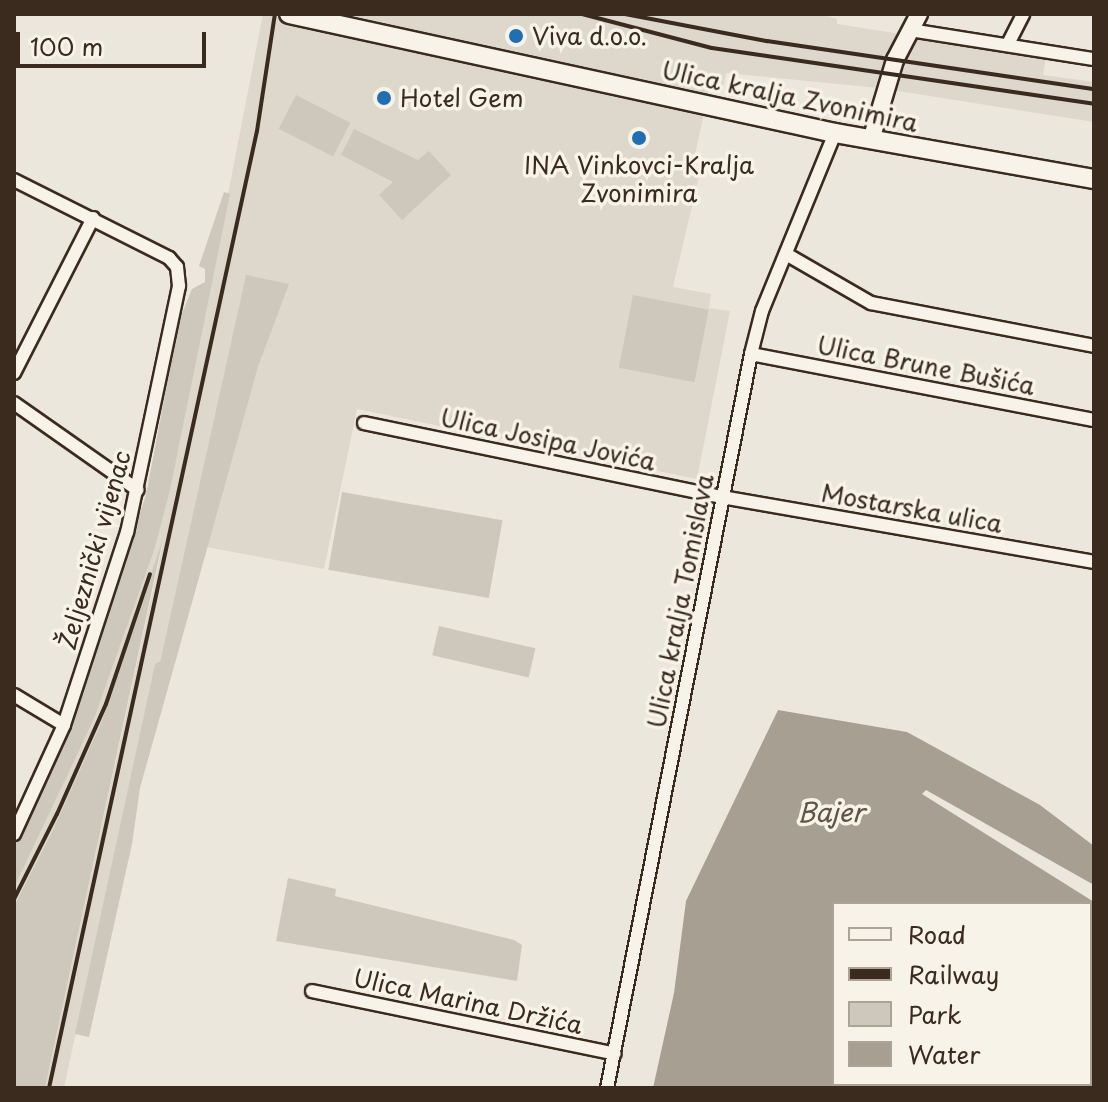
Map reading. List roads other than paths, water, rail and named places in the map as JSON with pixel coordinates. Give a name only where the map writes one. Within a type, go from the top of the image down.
[{"type":"main road","name":"Ulica kralja Zvonimira","points":[[289,14],[835,133],[1094,179]]},
{"type":"street","points":[[871,140],[892,66],[919,14]]},
{"type":"street","points":[[1008,44],[1023,14]]},
{"type":"street","points":[[910,30],[1094,59]]},
{"type":"street","name":"Ulica kralja Tomislava","points":[[607,1088],[751,354],[762,311],[835,133]]},
{"type":"street","points":[[14,180],[93,218],[14,373]]},
{"type":"street","name":"Željeznički vijenac","points":[[14,834],[64,725],[138,490],[178,302],[177,267],[169,258],[93,218]]},
{"type":"street","points":[[786,254],[871,303],[1094,346]]},
{"type":"street","name":"Ulica Brune Bušića","points":[[751,354],[1094,420]]},
{"type":"street","points":[[14,403],[138,490]]},
{"type":"street","name":"Ulica Josipa Jovića","points":[[364,423],[722,497]]},
{"type":"street","name":"Mostarska ulica","points":[[722,497],[1094,562]]},
{"type":"street","points":[[14,695],[64,725]]},
{"type":"street","name":"Ulica Marina Držića","points":[[312,991],[615,1054]]},
{"type":"water","name":"Bajer","points":[[778,710],[907,732],[1040,805],[1094,846],[1094,885],[926,790],[922,794],[1094,902],[1094,1088],[653,1088],[674,993],[686,901]]},
{"type":"railway","points":[[49,1088],[257,131],[275,14]]},
{"type":"railway","points":[[582,14],[712,48],[1094,104]]},
{"type":"railway","points":[[625,14],[767,41],[1094,89]]},
{"type":"railway","points":[[14,899],[57,814],[106,704],[150,574]]},
{"type":"place","name":"Viva d.o.o.","points":[[516,36]]},
{"type":"place","name":"Hotel Gem","points":[[384,98]]},
{"type":"place","name":"INA Vinkovci-Kralja Zvonimira","points":[[639,138]]}]
